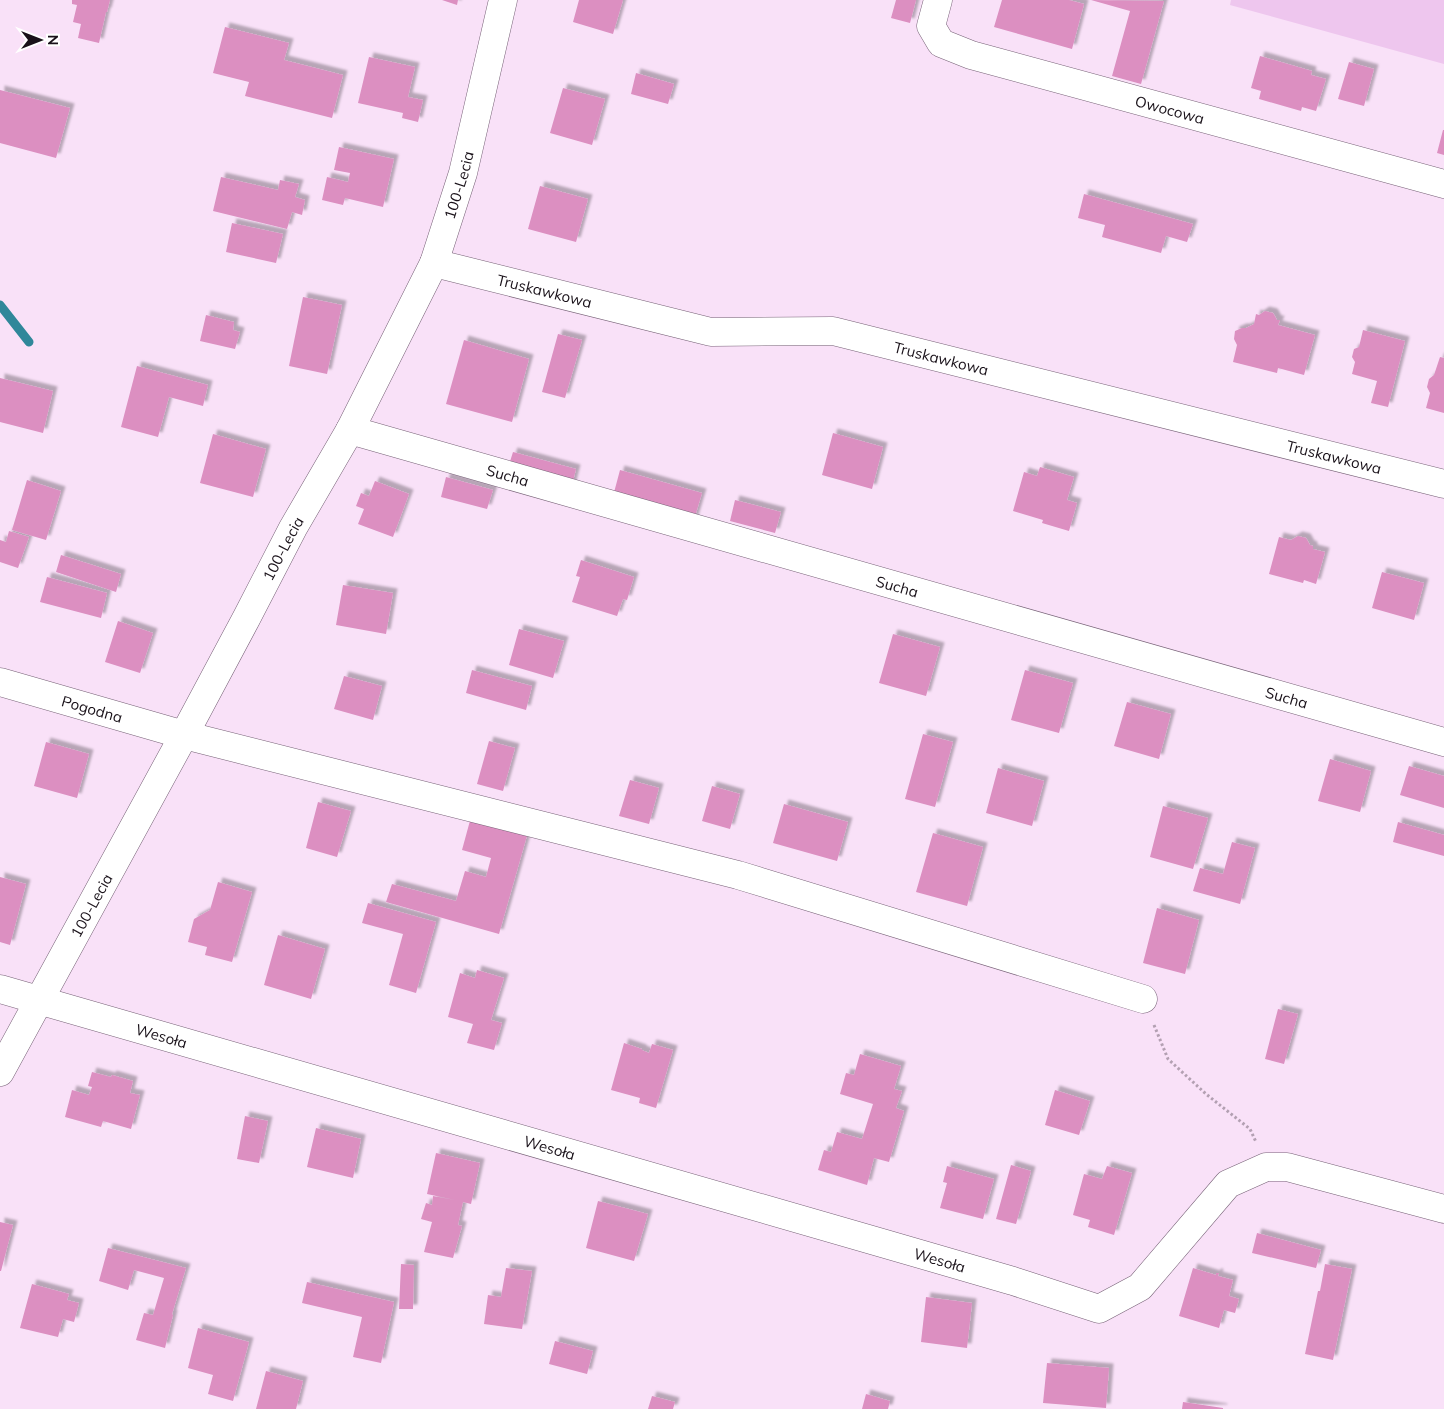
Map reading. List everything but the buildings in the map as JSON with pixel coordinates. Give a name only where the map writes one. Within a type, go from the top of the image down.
[{"type":"street","name":"100-Lecia","points":[[0,1072],[184,735],[292,528],[350,430],[434,263],[463,174],[503,0]]},
{"type":"street","name":"Owocowa","points":[[938,0],[930,26],[941,43],[971,55],[1444,184]]},
{"type":"street","name":"Truskawkowa","points":[[434,263],[710,332],[833,330],[1444,484]]},
{"type":"street","name":"Sucha","points":[[350,430],[1444,742]]},
{"type":"street","name":"Pogodna","points":[[0,682],[184,735],[738,875],[1143,999]]},
{"type":"street","name":"Wesoła","points":[[0,989],[882,1243],[1099,1309],[1140,1287],[1228,1184],[1266,1167]]},
{"type":"street","points":[[1266,1167],[1287,1167],[1444,1209]]},
{"type":"path","points":[[1143,999],[1168,1059],[1206,1094],[1250,1129],[1266,1167]]},
{"type":"shaded area","points":[[1231,0],[1444,0],[1444,64],[1230,5]]},
{"type":"waterway","points":[[0,305],[29,342]]}]
